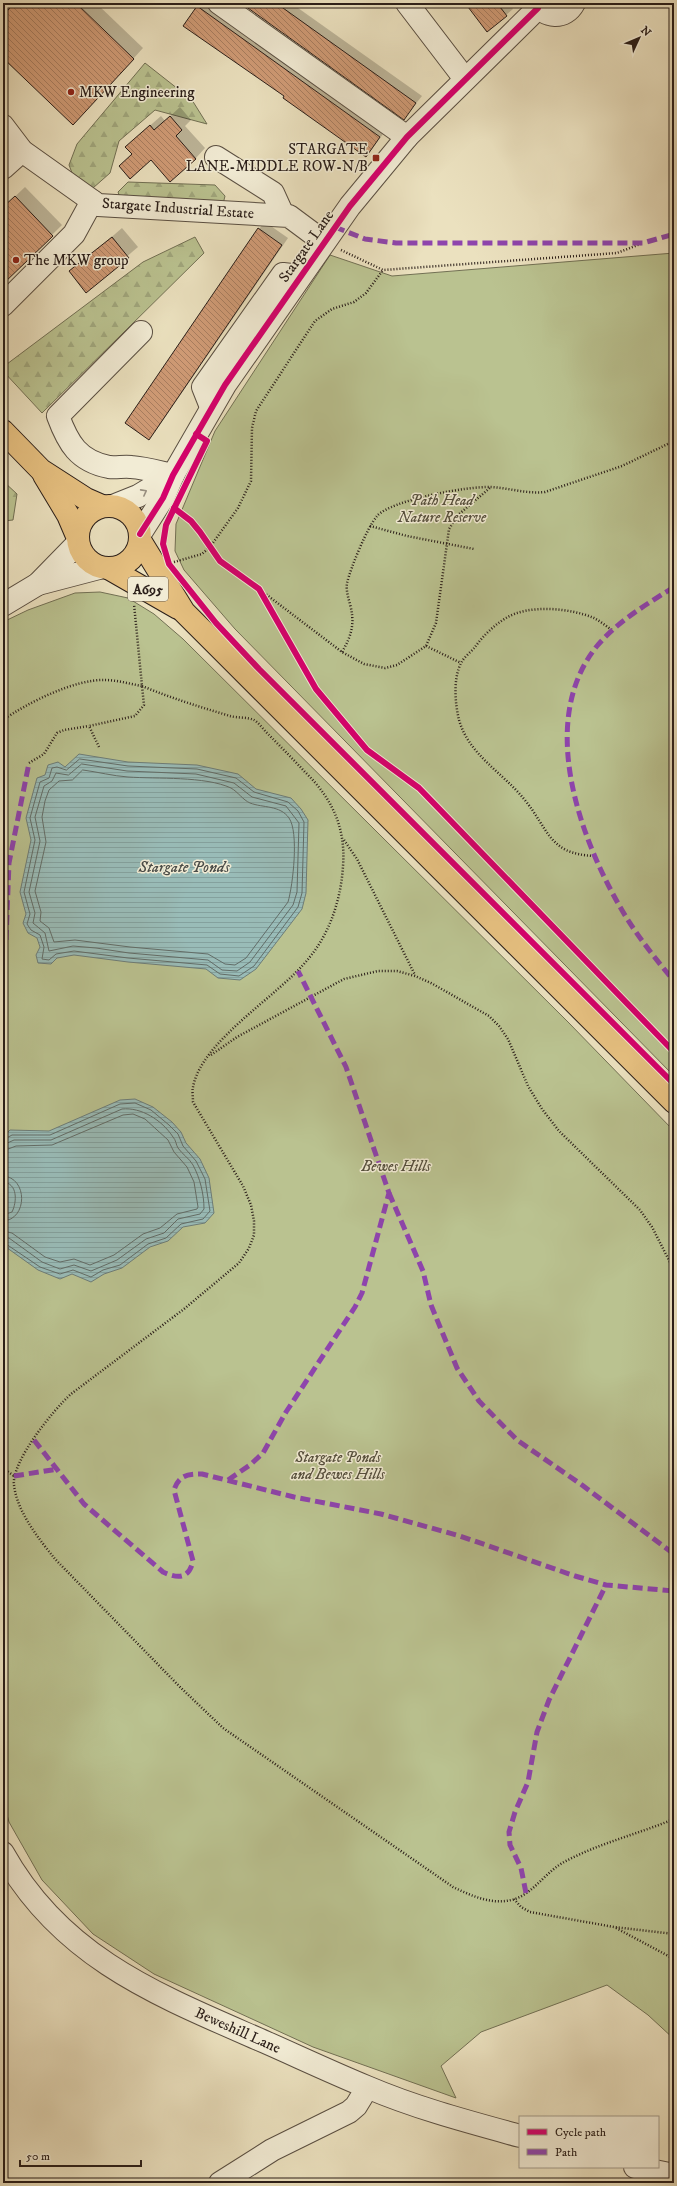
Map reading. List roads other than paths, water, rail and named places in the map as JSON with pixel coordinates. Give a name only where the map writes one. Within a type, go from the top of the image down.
[{"type":"main road","name":"A695","points":[[3,431],[41,470],[86,499],[108,506],[121,508],[134,519],[140,538],[184,612],[674,1102]]},
{"type":"main road","name":"A695","points":[[41,470],[68,515],[85,558],[184,612]]},
{"type":"main road","points":[[77,539],[78,528],[87,514],[94,508],[108,506]]},
{"type":"main road","name":"A695","points":[[104,568],[120,567],[127,563],[135,554],[140,538]]},
{"type":"street","points":[[219,3],[407,137]]},
{"type":"street","points":[[407,3],[465,80]]},
{"type":"street","name":"Stargate Lane","points":[[140,538],[211,407],[300,276],[350,206],[407,137],[537,6],[549,15],[555,16],[568,11],[574,3]]},
{"type":"street","name":"Stargate Industrial Estate","points":[[3,126],[22,151],[98,205],[283,215],[288,216],[324,242]]},
{"type":"street","points":[[3,168],[22,151]]},
{"type":"street","points":[[216,157],[273,193],[283,215]]},
{"type":"street","points":[[3,305],[74,234],[92,201]]},
{"type":"street","points":[[141,332],[58,416],[65,436],[76,451],[90,461],[110,467],[132,467],[173,475]]},
{"type":"street","name":"Stargate Lane","points":[[108,506],[138,496],[173,475]]},
{"type":"street","points":[[38,584],[77,539]]},
{"type":"street","points":[[3,605],[38,584],[104,568]]},
{"type":"street","name":"Beweshill Lane","points":[[3,1853],[28,1892],[63,1932],[130,1979],[170,2000],[367,2088],[418,2106],[519,2136]]},
{"type":"street","points":[[220,2183],[272,2150],[349,2112],[356,2106],[367,2088]]},
{"type":"street","points":[[639,2168],[674,2175]]},
{"type":"water","name":"Stargate Ponds","points":[[79,754],[128,762],[197,765],[238,774],[256,789],[291,798],[301,809],[308,820],[306,893],[302,909],[256,969],[240,980],[218,978],[206,969],[128,962],[74,955],[57,958],[51,964],[38,963],[36,955],[40,947],[37,938],[28,933],[23,923],[26,914],[20,892],[31,840],[26,818],[37,778],[45,775],[48,765],[58,762],[65,767]]},
{"type":"water","points":[[135,1099],[153,1107],[172,1122],[181,1132],[186,1143],[200,1159],[209,1178],[214,1213],[205,1223],[183,1227],[168,1241],[150,1247],[122,1268],[104,1274],[91,1282],[72,1274],[60,1279],[38,1270],[3,1245],[3,1211],[7,1201],[3,1183],[3,1137],[10,1130],[49,1131],[120,1100]]},
{"type":"place","name":"MKW Engineering","points":[[71,92]]},
{"type":"place","name":"STARGATE LANE-MIDDLE ROW-N/B","points":[[376,158]]},
{"type":"place","name":"The MKW group","points":[[16,260]]},
{"type":"park label","name":"Path Head Nature Reserve","points":[[442,508]]},
{"type":"park label","name":"Bewes Hills","points":[[396,1166]]},
{"type":"park label","name":"Stargate Ponds and Bewes Hills","points":[[338,1466]]}]
